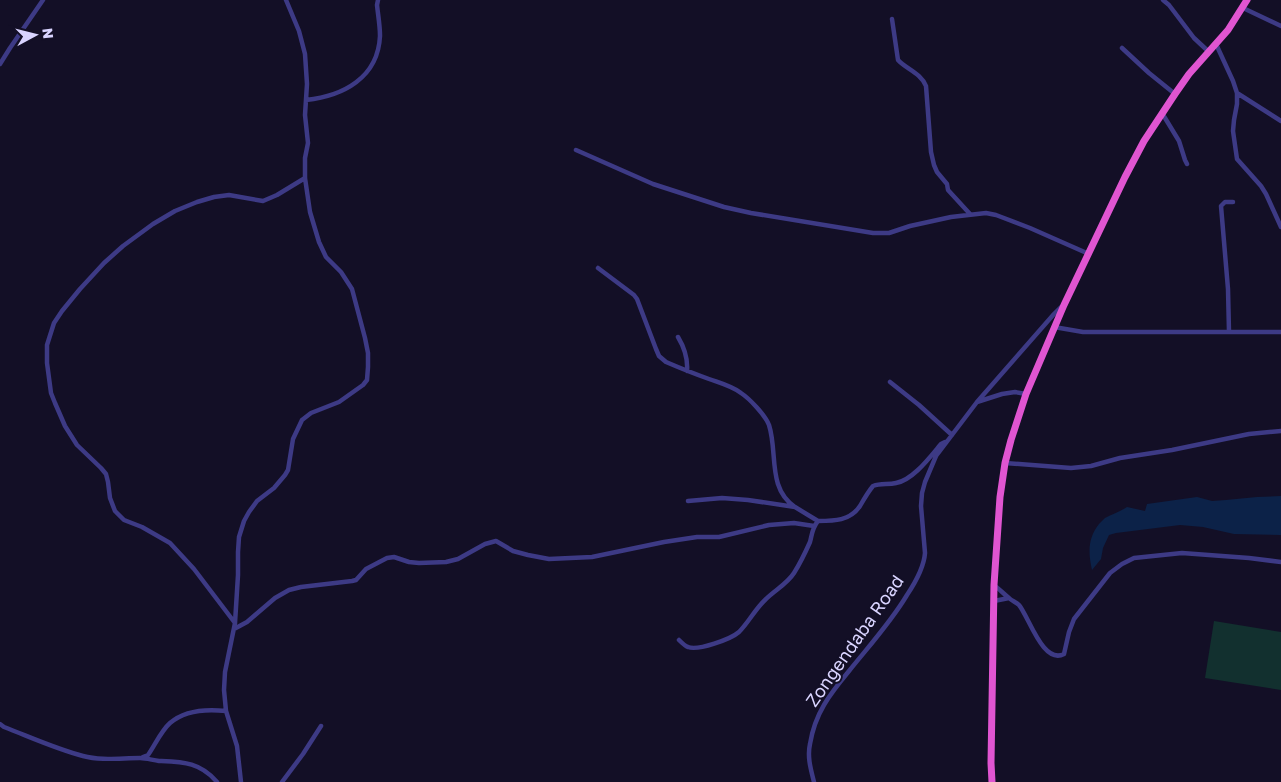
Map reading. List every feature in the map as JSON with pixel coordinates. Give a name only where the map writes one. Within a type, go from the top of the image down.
[{"type":"highway","points":[[992,782],[994,585],[1000,506],[1005,463],[1026,394],[1064,305],[1125,177],[1144,142],[1189,74],[1228,30],[1247,0]]},
{"type":"street","points":[[0,64],[43,0]]},
{"type":"street","points":[[241,782],[236,746],[226,711],[224,690],[225,672],[235,626],[239,537],[249,512],[257,502],[274,488],[288,470],[293,440],[302,420],[311,413],[350,395],[363,385],[367,380],[368,367],[368,353],[352,289],[341,272],[326,257],[319,242],[310,212],[304,178],[308,143],[305,115],[307,84],[304,48],[286,0]]},
{"type":"street","points":[[306,100],[332,96],[345,90],[368,71],[378,50],[380,36],[378,0]]},
{"type":"street","points":[[1163,0],[1194,38],[1209,52]]},
{"type":"street","points":[[1243,8],[1281,26]]},
{"type":"street","points":[[892,19],[898,60],[918,75],[926,86],[931,152],[934,165],[948,190],[970,214]]},
{"type":"street","points":[[1216,44],[1237,94],[1233,131],[1236,159],[1261,186],[1281,227]]},
{"type":"street","points":[[1122,48],[1175,94]]},
{"type":"street","points":[[1237,94],[1281,121]]},
{"type":"street","points":[[1162,114],[1179,141],[1184,160],[1187,164]]},
{"type":"street","points":[[576,150],[653,184],[724,207],[750,213],[873,233],[889,233],[910,226],[970,214],[986,213],[1030,228],[1089,254]]},
{"type":"street","points":[[235,626],[194,569],[170,543],[124,520],[115,510],[110,498],[106,474],[77,445],[65,426],[55,403],[51,393],[47,345],[54,323],[80,289],[123,246],[153,224],[175,211],[214,197],[229,195],[263,201],[277,195],[304,178]]},
{"type":"street","points":[[1229,332],[1228,289],[1221,206],[1225,202],[1234,202]]},
{"type":"street","points":[[598,268],[637,299],[659,356],[666,362],[687,371],[730,386],[742,393],[757,408],[769,426],[773,445],[775,475],[786,500],[818,521],[834,521],[849,517],[859,508],[873,486],[898,483],[912,476],[941,444],[946,442]]},
{"type":"street","name":"Zongendaba Road","points":[[814,782],[809,761],[809,746],[819,713],[828,698],[895,614],[911,589],[924,560],[922,493],[936,456],[977,402],[1064,305]]},
{"type":"street","points":[[1054,327],[1083,332],[1281,332]]},
{"type":"street","points":[[678,337],[687,363],[687,371]]},
{"type":"street","points":[[890,382],[952,435]]},
{"type":"street","points":[[977,402],[1002,394],[1015,392],[1026,394]]},
{"type":"street","points":[[1005,463],[1072,468],[1091,466],[1120,458],[1172,450],[1249,434],[1281,431]]},
{"type":"street","points":[[688,501],[731,499],[795,507]]},
{"type":"street","points":[[679,640],[687,647],[695,648],[723,640],[738,633],[752,618],[762,603],[788,581],[794,573],[810,543],[814,526],[818,521]]},
{"type":"street","points":[[235,626],[247,622],[254,614],[284,592],[301,587],[352,582],[366,569],[390,557],[419,563],[446,562],[458,559],[485,544],[496,541],[513,551],[535,557],[549,559],[592,557],[664,542],[697,537],[719,537],[769,525],[794,523],[814,526]]},
{"type":"street","points":[[994,585],[1018,604],[1036,637],[1045,649],[1052,654],[1062,656],[1074,619],[1110,574],[1122,564],[1134,558],[1182,553],[1281,562]]},
{"type":"street","points":[[994,601],[1009,598]]},
{"type":"street","points":[[142,758],[148,755],[169,724],[176,718],[206,710],[226,711]]},
{"type":"street","points":[[0,724],[34,739],[84,757],[142,758],[192,764],[210,774],[217,782]]},
{"type":"street","points":[[282,782],[321,726]]},
{"type":"green space","points":[[1214,621],[1281,632],[1281,690],[1205,678]]},
{"type":"water","points":[[1281,496],[1281,535],[1234,534],[1203,527],[1180,525],[1116,533],[1109,535],[1103,548],[1101,559],[1092,570],[1090,546],[1095,529],[1105,518],[1127,507],[1145,511],[1147,504],[1197,497],[1212,501]]}]
